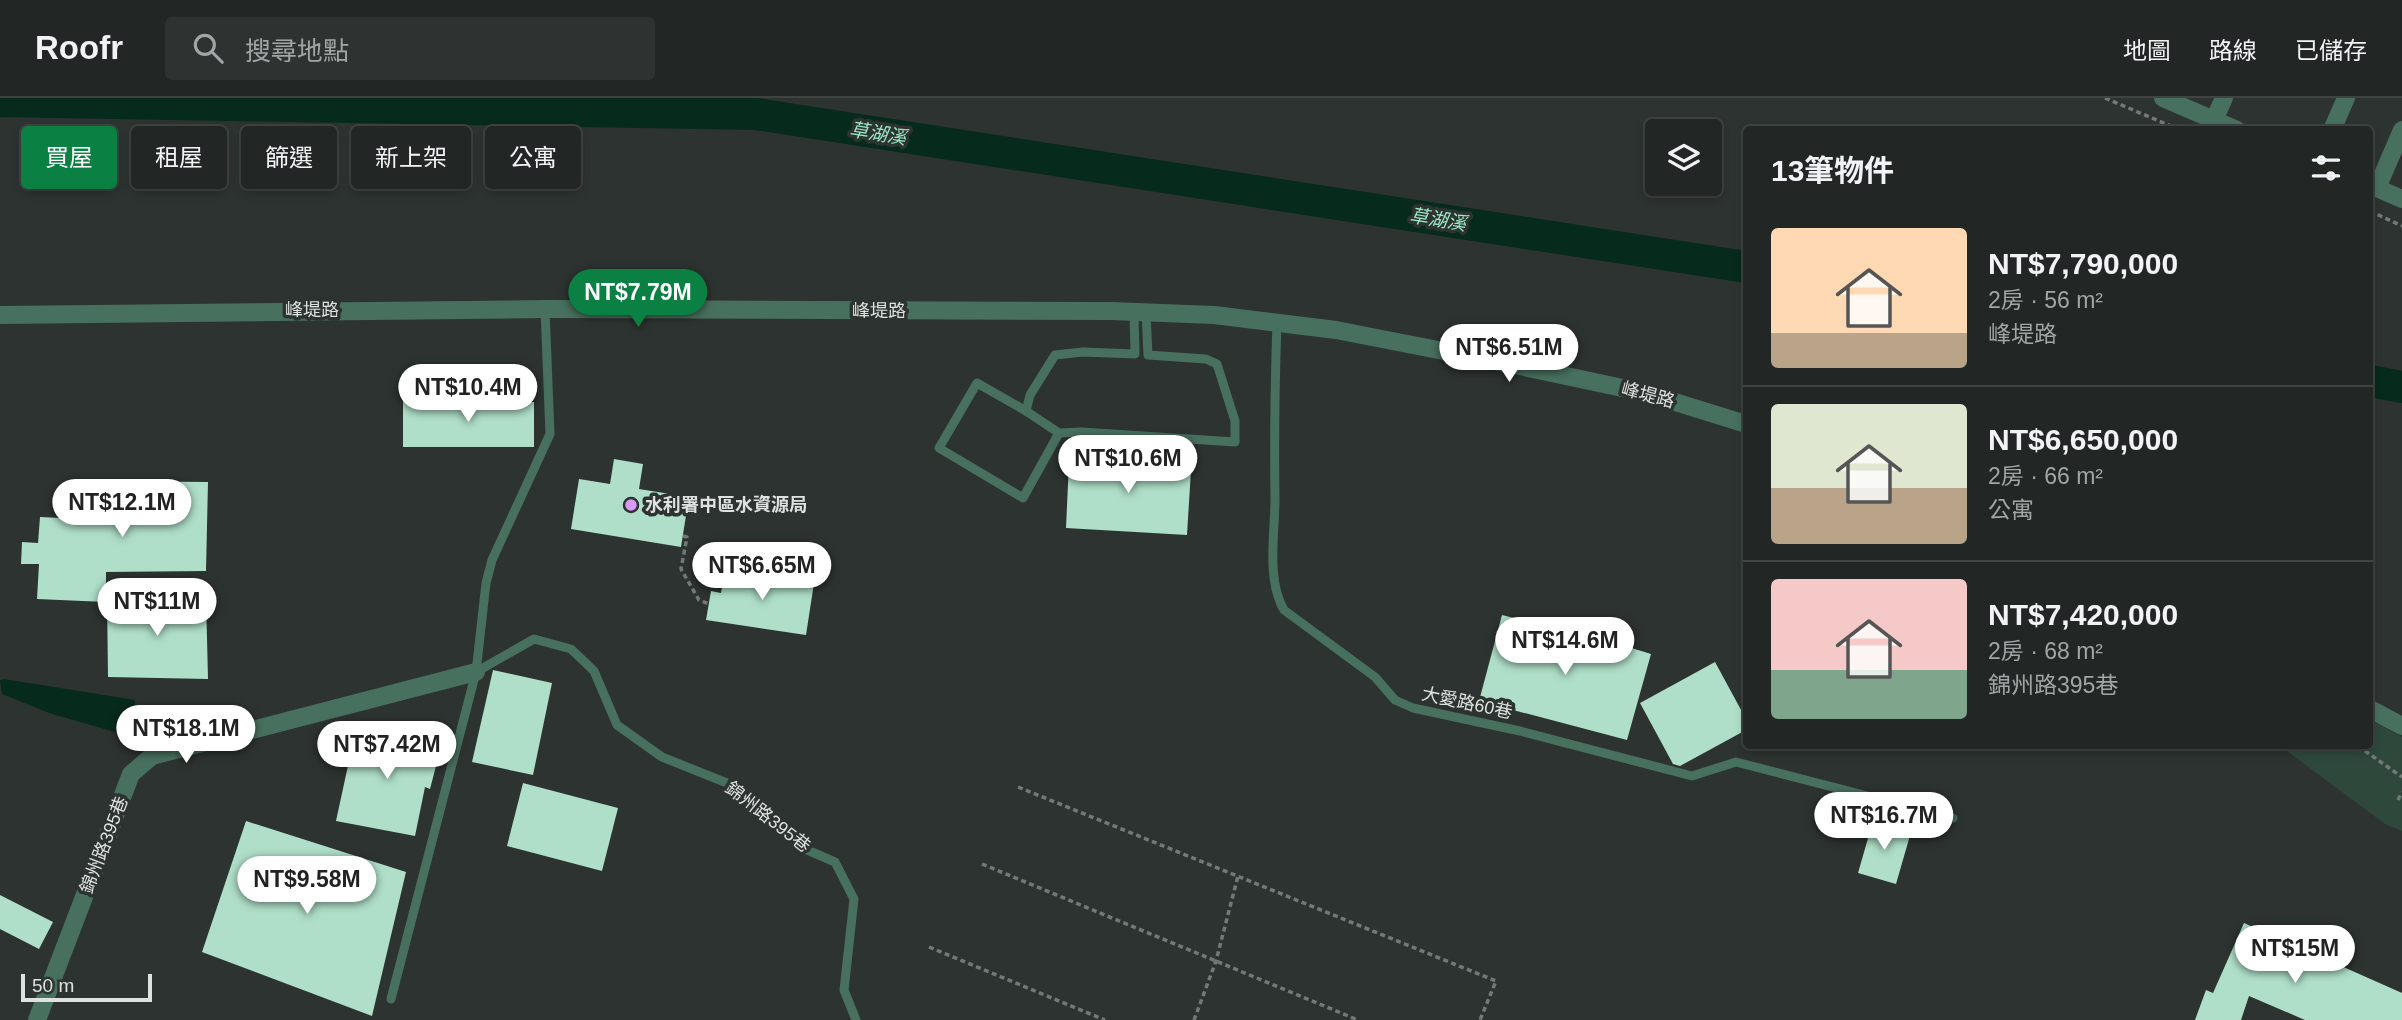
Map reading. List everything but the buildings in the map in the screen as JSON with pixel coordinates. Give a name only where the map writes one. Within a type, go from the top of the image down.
[{"type":"street","points":[[2163,98],[2228,126]]},
{"type":"street","points":[[2214,120],[2224,98]]},
{"type":"street","points":[[2334,126],[2346,98]]},
{"type":"street","points":[[2402,130],[2373,186],[2402,199]]},
{"type":"street","name":"峰堤路","points":[[0,315],[545,309],[1140,313],[1277,321],[1349,332],[1646,393],[1743,423]]},
{"type":"street","name":"錦州路395巷","points":[[37,1020],[131,774],[152,756],[477,672]]},
{"type":"street","points":[[2373,711],[2402,726]]},
{"type":"lane","points":[[391,999],[477,672],[486,583],[492,560],[550,435],[545,309]]},
{"type":"lane","points":[[1026,411],[1030,395],[1055,355],[1083,352],[1135,354],[1140,313]]},
{"type":"lane","points":[[1059,433],[1023,498],[939,447],[977,383],[1059,433],[1082,432],[1235,442],[1235,421],[1217,365],[1206,359],[1148,355],[1140,313]]},
{"type":"lane","name":"大愛路60巷","points":[[1277,321],[1272,455],[1275,578],[1279,601],[1284,610],[1375,677],[1395,700],[1435,714],[1520,731],[1692,776],[1736,762],[1953,818]]},
{"type":"lane","name":"錦州路395巷","points":[[477,672],[534,639],[571,649],[594,671],[617,724],[662,757],[727,783],[766,820],[805,849],[835,862],[854,899],[844,990],[856,1020]]},
{"type":"path","points":[[2105,98],[2171,126]]},
{"type":"path","points":[[2373,212],[2402,226]]},
{"type":"path","points":[[683,536],[687,537],[681,569],[699,600],[709,604]]},
{"type":"path","points":[[2362,749],[2402,776]]},
{"type":"path","points":[[1018,787],[1496,981],[1480,1020]]},
{"type":"path","points":[[2398,800],[2402,792]]},
{"type":"path","points":[[982,864],[1358,1020]]},
{"type":"path","points":[[1194,1020],[1216,961],[1238,876]]},
{"type":"path","points":[[929,947],[1105,1020]]},
{"type":"shaded area","points":[[0,680],[135,700],[137,721],[122,734],[49,713],[2,694]]},
{"type":"shaded area","points":[[2373,722],[2402,737],[2402,831],[2385,824],[2284,749],[2373,749]]},
{"type":"waterway","name":"草湖溪","points":[[0,101],[756,114],[1743,267]]},
{"type":"waterway","name":"草湖溪","points":[[2373,382],[2402,387]]},
{"type":"place","name":"水利署中區水資源局","points":[[631,505]]}]
